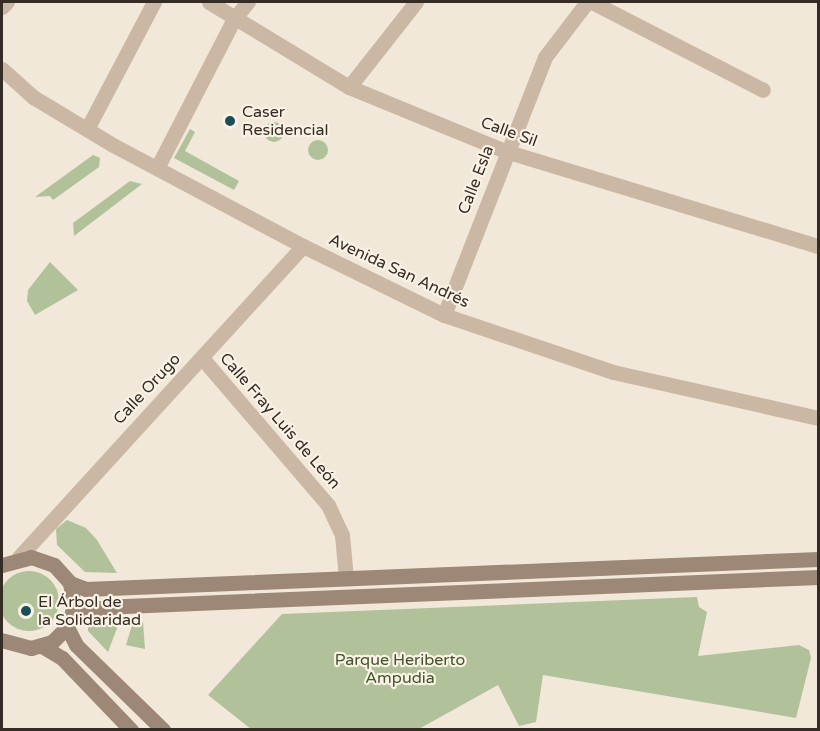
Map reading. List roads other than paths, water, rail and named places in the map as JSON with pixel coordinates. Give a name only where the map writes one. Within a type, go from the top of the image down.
[{"type":"main road","points":[[8,559],[43,559],[54,565],[70,583],[86,589],[819,559]]},
{"type":"main road","points":[[42,646],[69,622],[91,609],[819,577]]},
{"type":"main road","points":[[70,583],[69,622],[76,645],[162,729]]},
{"type":"main road","points":[[2,640],[19,648],[42,646],[62,658],[131,729]]},
{"type":"street","points":[[2,7],[7,2]]},
{"type":"street","points":[[87,129],[153,2]]},
{"type":"street","name":"Calle Sil","points":[[209,2],[349,87],[506,151],[819,246]]},
{"type":"street","points":[[157,168],[234,19],[248,2]]},
{"type":"street","points":[[349,87],[416,2]]},
{"type":"street","points":[[589,2],[763,90]]},
{"type":"street","name":"Calle Esla","points":[[444,315],[506,151],[545,57],[589,2]]},
{"type":"street","name":"Avenida San Andrés","points":[[2,69],[33,97],[157,168],[303,246],[444,315],[613,372],[819,418]]},
{"type":"street","name":"Calle Orugo","points":[[8,559],[202,358],[303,246]]},
{"type":"street","name":"Calle Fray Luis de León","points":[[202,358],[328,505],[342,535],[346,578]]},
{"type":"place","name":"Caser Residencial","points":[[230,121]]},
{"type":"place","name":"El Árbol de la Solidaridad","points":[[26,611]]},
{"type":"park label","name":"Parque Heriberto Ampudia","points":[[400,669]]}]
